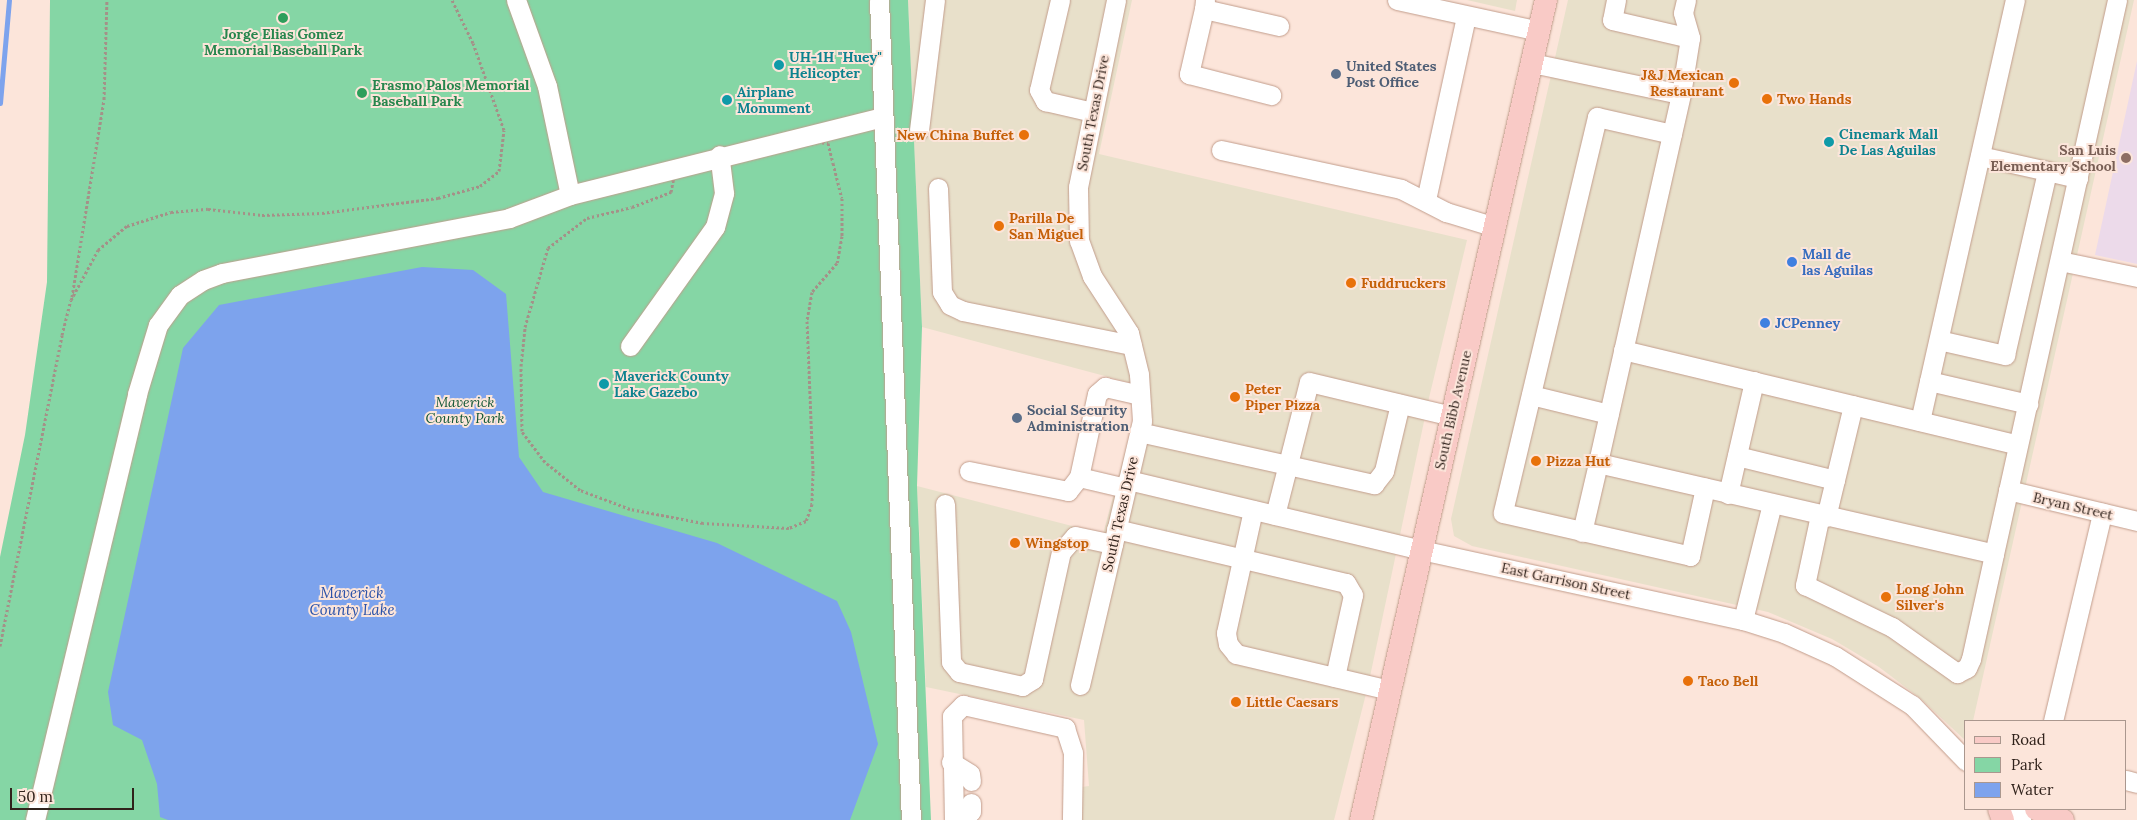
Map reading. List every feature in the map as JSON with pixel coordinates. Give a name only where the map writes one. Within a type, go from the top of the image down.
[{"type":"main road","name":"South Bibb Avenue","points":[[1361,820],[1546,0]]},
{"type":"main road","points":[[2038,810],[2063,820]]},
{"type":"street","points":[[516,0],[547,86],[570,195]]},
{"type":"street","points":[[879,0],[882,116],[911,820]]},
{"type":"street","points":[[919,130],[935,0]]},
{"type":"street","points":[[1060,0],[1040,90],[1045,101],[1094,112]]},
{"type":"street","name":"South Texas Drive","points":[[1080,685],[1142,421],[1140,394],[1129,333],[1092,276],[1079,240],[1078,187],[1116,0]]},
{"type":"street","points":[[1397,0],[1539,31]]},
{"type":"street","points":[[1616,0],[1612,20],[1690,38]]},
{"type":"street","points":[[1582,532],[1680,94],[1690,38],[1683,13],[1686,0]]},
{"type":"street","points":[[1920,421],[2015,0]]},
{"type":"street","points":[[1853,405],[1835,480],[1823,516],[1805,585],[1892,627],[1957,673],[1967,668],[1971,659],[2117,0]]},
{"type":"street","points":[[1271,95],[1189,74],[1205,4],[1279,26]]},
{"type":"street","points":[[1426,200],[1466,16]]},
{"type":"street","points":[[1532,62],[1680,94]]},
{"type":"street","points":[[35,820],[137,394],[158,324],[180,295],[203,280],[222,274],[509,218],[570,195],[719,155],[882,116]]},
{"type":"street","points":[[1672,134],[1597,117],[1503,513],[1690,556],[1705,488]]},
{"type":"street","points":[[1221,150],[1401,189],[1426,200],[1446,212],[1495,227]]},
{"type":"street","points":[[630,346],[715,227],[724,193],[719,155]]},
{"type":"street","points":[[1980,156],[2078,178]]},
{"type":"street","points":[[1939,340],[2006,355],[2047,171]]},
{"type":"street","points":[[938,188],[942,292],[950,305],[963,311],[1132,345]]},
{"type":"street","points":[[2060,261],[2137,278]]},
{"type":"street","points":[[1623,350],[2018,445]]},
{"type":"street","points":[[1728,494],[1754,381]]},
{"type":"street","points":[[1275,515],[1309,382],[1452,416]]},
{"type":"street","points":[[1929,382],[2028,404]]},
{"type":"street","points":[[968,471],[1068,491],[1079,476],[1097,394],[1105,387],[1140,394]]},
{"type":"street","points":[[1531,395],[1609,414]]},
{"type":"street","points":[[1139,432],[1286,467],[1374,484],[1384,471],[1400,404]]},
{"type":"street","points":[[1737,456],[1835,480]]},
{"type":"street","points":[[1598,463],[1994,554]]},
{"type":"street","name":"East Garrison Street","points":[[1079,476],[1253,510],[1421,550],[1743,620],[1835,656],[1912,706],[1964,759]]},
{"type":"street","name":"Bryan Street","points":[[2008,490],[2137,521]]},
{"type":"street","points":[[946,504],[951,662],[958,672],[1022,686],[1033,679],[1061,552],[1075,536],[1115,536],[1242,558],[1346,583],[1351,588],[1353,595],[1335,677]]},
{"type":"street","points":[[1743,620],[1772,504]]},
{"type":"street","points":[[1253,510],[1226,632],[1228,644],[1236,654],[1390,690]]},
{"type":"street","points":[[2053,720],[2102,512]]},
{"type":"street","points":[[954,820],[952,716],[964,705],[1065,728],[1073,753],[1072,820]]},
{"type":"street","points":[[952,762],[970,774],[970,781]]},
{"type":"path","points":[[71,300],[104,99],[107,0]]},
{"type":"path","points":[[673,185],[671,192],[632,206],[587,218],[548,248],[525,327],[521,366],[522,431],[544,462],[580,490],[630,509],[703,523],[789,528],[806,521],[812,504],[806,321],[812,292],[837,263],[842,236],[842,198],[828,143]]},
{"type":"shaded area","points":[[908,0],[1132,0],[1099,154],[1467,240],[1429,398],[1368,686],[1334,820],[1074,820],[1074,788],[1089,786],[1084,720],[926,687],[917,486],[1103,534],[1135,415],[1131,383],[922,327]]},
{"type":"shaded area","points":[[1467,0],[1517,0],[1515,11]]},
{"type":"shaded area","points":[[1568,0],[2134,0],[1973,720],[1964,720],[1964,739],[1921,699],[1879,667],[1832,639],[1768,612],[1472,546],[1454,536],[1451,519]]},
{"type":"shaded area","name":"San Luis Elementary School","points":[[2137,61],[2137,264],[2095,255]]},
{"type":"green space","name":"Maverick County Park","points":[[50,0],[908,0],[922,327],[917,486],[931,820],[0,820],[0,557],[25,435],[47,282]]},
{"type":"water","name":"Maverick County Lake","points":[[422,267],[473,270],[506,294],[519,457],[543,492],[717,543],[837,601],[851,632],[878,744],[850,820],[168,820],[160,817],[157,784],[142,740],[113,725],[108,692],[183,348],[219,305]]},
{"type":"waterway","points":[[0,103],[9,0]]},
{"type":"place","name":"Jorge Elias Gomez Memorial Baseball Park","points":[[283,18]]},
{"type":"place","name":"UH-1H \"Huey\" Helicopter","points":[[779,65]]},
{"type":"place","name":"United States Post Office","points":[[1336,74]]},
{"type":"place","name":"J&J Mexican Restaurant","points":[[1734,83]]},
{"type":"place","name":"Erasmo Palos Memorial Baseball Park","points":[[362,93]]},
{"type":"place","name":"Two Hands","points":[[1767,99]]},
{"type":"place","name":"Airplane Monument","points":[[727,100]]},
{"type":"place","name":"New China Buffet","points":[[1024,135]]},
{"type":"place","name":"Cinemark Mall De Las Aguilas","points":[[1829,142]]},
{"type":"place","name":"San Luis Elementary School","points":[[2126,158]]},
{"type":"place","name":"Parilla De San Miguel","points":[[999,226]]},
{"type":"place","name":"Mall de las Aguilas","points":[[1792,262]]},
{"type":"place","name":"Fuddruckers","points":[[1351,283]]},
{"type":"place","name":"JCPenney","points":[[1765,323]]},
{"type":"place","name":"Maverick County Lake Gazebo","points":[[604,384]]},
{"type":"place","name":"Peter Piper Pizza","points":[[1235,397]]},
{"type":"place","name":"Social Security Administration","points":[[1017,418]]},
{"type":"place","name":"Pizza Hut","points":[[1536,461]]},
{"type":"place","name":"Wingstop","points":[[1015,543]]},
{"type":"place","name":"Long John Silver's","points":[[1886,597]]},
{"type":"place","name":"Taco Bell","points":[[1688,681]]},
{"type":"place","name":"Little Caesars","points":[[1236,702]]}]
